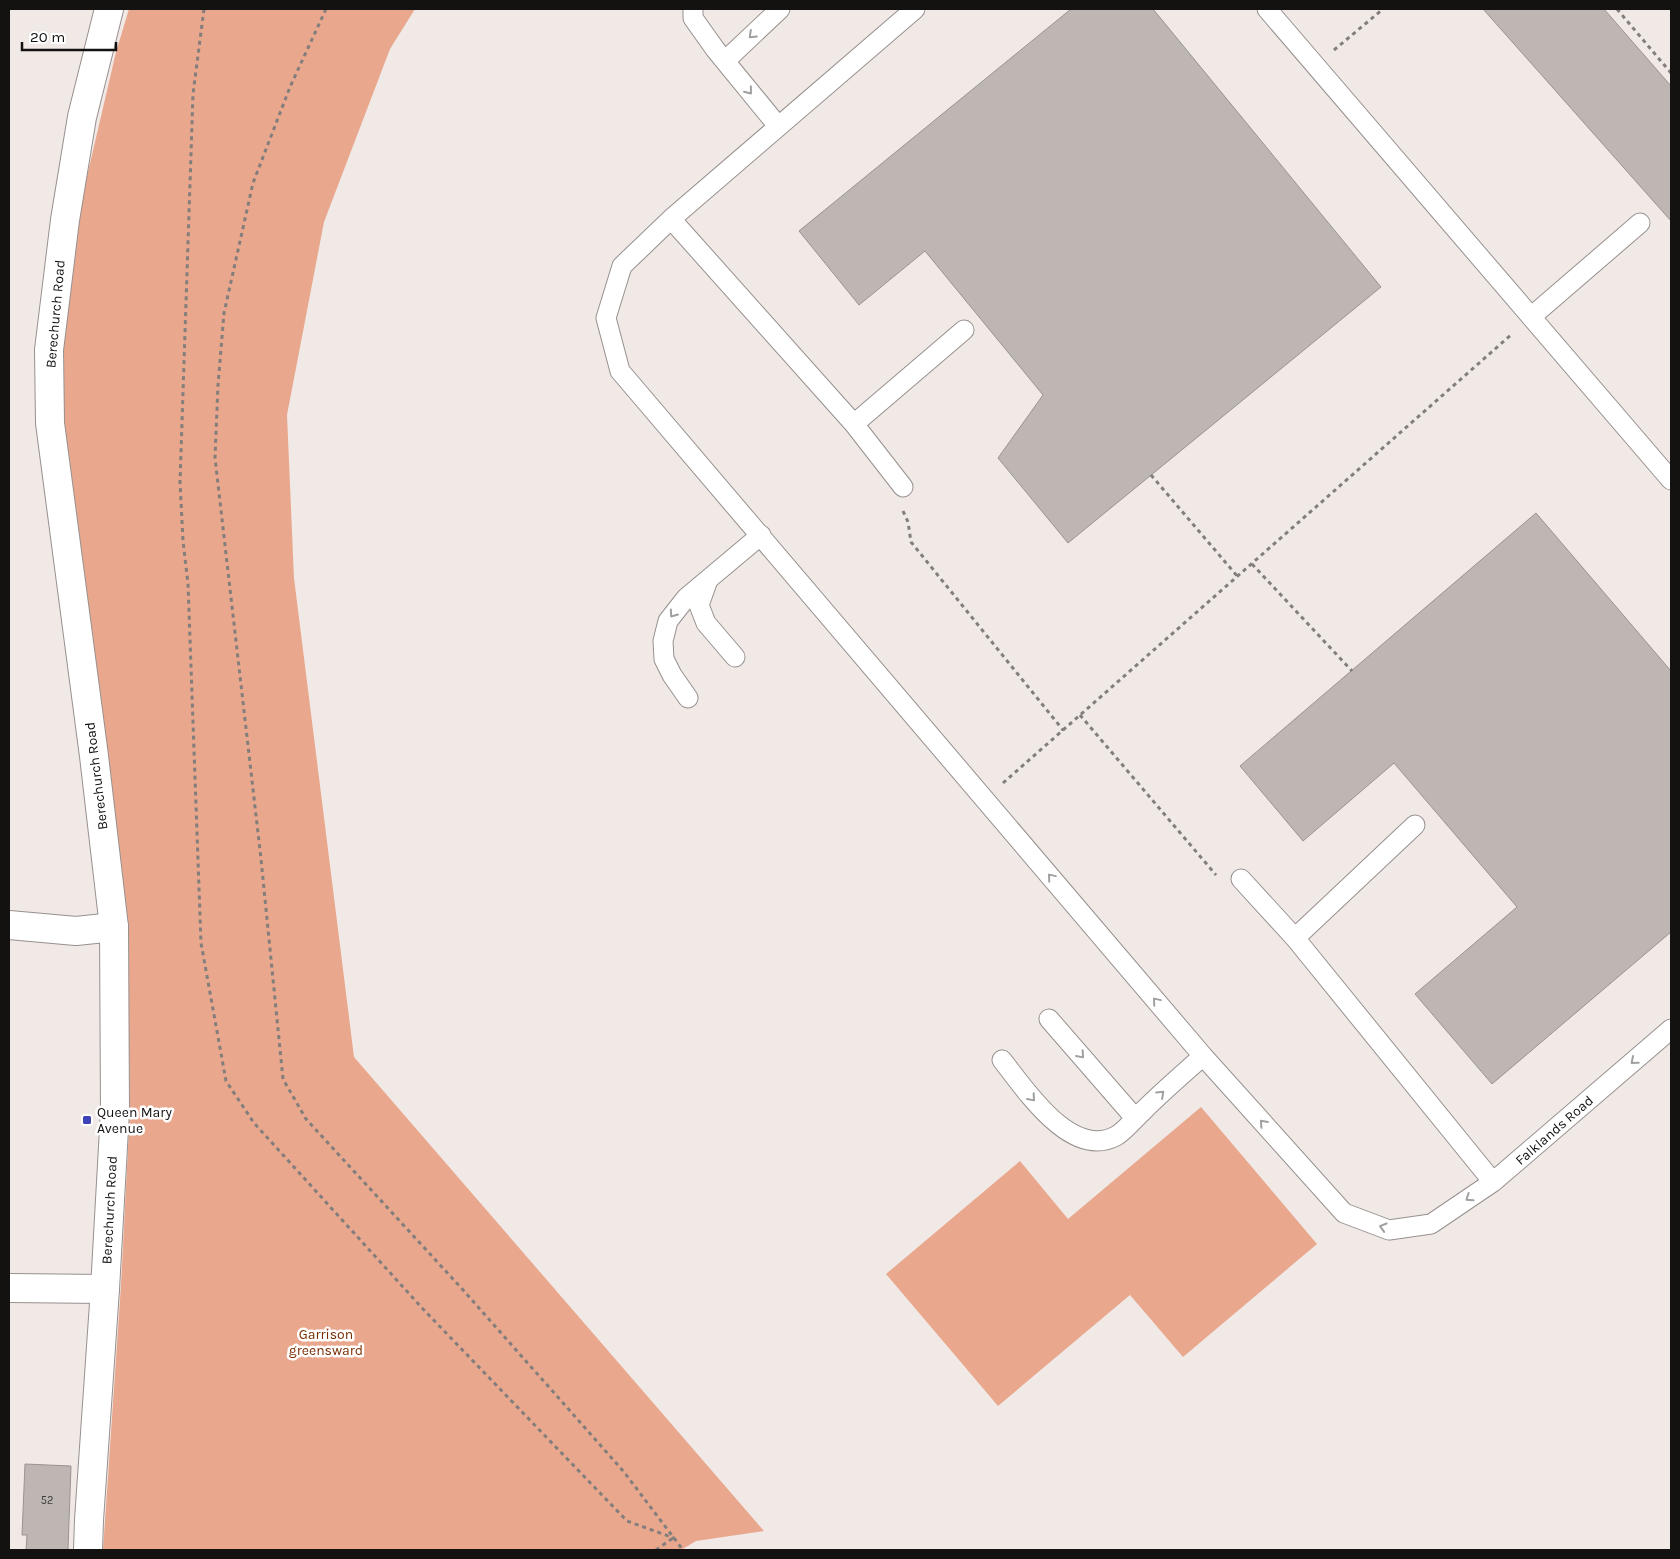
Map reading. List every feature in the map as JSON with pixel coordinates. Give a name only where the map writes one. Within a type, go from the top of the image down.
[{"type":"street","name":"Berechurch Road","points":[[88,1550],[115,1111],[114,927],[94,756],[50,423],[49,350],[65,220],[82,117],[109,9]]},
{"type":"street","points":[[9,925],[76,931],[114,927]]},
{"type":"street","points":[[9,1288],[105,1289]]},
{"type":"lane","points":[[693,9],[693,18],[778,126]]},
{"type":"lane","points":[[725,61],[780,9]]},
{"type":"lane","points":[[915,9],[671,219],[622,266],[606,318],[620,371],[1203,1056],[1116,1136],[1096,1142],[1079,1138],[1062,1128],[1032,1099],[1002,1060]]},
{"type":"lane","points":[[1267,9],[1671,480]]},
{"type":"lane","points":[[671,219],[854,424],[903,487]]},
{"type":"lane","points":[[1531,317],[1640,223]]},
{"type":"lane","points":[[854,424],[964,330]]},
{"type":"lane","points":[[688,698],[672,675],[664,659],[664,641],[668,621],[677,608],[708,579],[760,535]]},
{"type":"lane","points":[[708,579],[699,606],[706,623],[735,657]]},
{"type":"lane","points":[[1295,938],[1415,825]]},
{"type":"lane","points":[[1241,879],[1295,938],[1494,1182]]},
{"type":"lane","points":[[1049,1018],[1135,1118]]},
{"type":"lane","name":"Falklands Road","points":[[1203,1056],[1344,1213],[1389,1230],[1431,1224],[1494,1182],[1671,1029]]},
{"type":"path","points":[[204,9],[193,94],[180,482],[183,541],[188,584],[201,943],[226,1081],[254,1123],[403,1288],[627,1521],[674,1538]]},
{"type":"path","points":[[326,9],[290,87],[253,183],[224,313],[218,385],[215,458],[261,859],[282,1079],[306,1119],[464,1291],[618,1465],[683,1550]]},
{"type":"path","points":[[1316,66],[1383,9]]},
{"type":"path","points":[[1617,9],[1671,73]]},
{"type":"path","points":[[985,799],[1531,317]]},
{"type":"path","points":[[1151,476],[1238,576]]},
{"type":"path","points":[[903,487],[892,496],[908,522],[911,542],[1064,730]]},
{"type":"path","points":[[1252,564],[1352,671]]},
{"type":"path","points":[[1080,715],[1228,888],[1241,879]]},
{"type":"path","points":[[656,1550],[674,1538]]},
{"type":"green space","name":"Garrison greensward","points":[[129,9],[415,9],[390,49],[324,222],[287,415],[294,578],[354,1057],[764,1531],[696,1541],[681,1550],[103,1550],[121,1285],[130,1109],[127,920],[76,508],[59,425],[60,346],[74,232],[116,52]]},
{"type":"green space","points":[[1201,1107],[1317,1244],[1183,1357],[1130,1295],[998,1406],[886,1274],[1020,1161],[1068,1219]]},
{"type":"building","points":[[1071,9],[1153,9],[1381,287],[1068,543],[998,458],[1043,395],[925,251],[859,305],[799,231]]},
{"type":"building","points":[[1483,9],[1604,9],[1671,86],[1671,221]]},
{"type":"building","points":[[1536,513],[1671,671],[1671,932],[1492,1084],[1415,994],[1517,907],[1394,763],[1303,841],[1240,766]]},
{"type":"building","points":[[25,1464],[71,1466],[68,1550],[26,1550],[27,1535],[22,1535]]},
{"type":"place","name":"Queen Mary Avenue","points":[[87,1120]]}]
